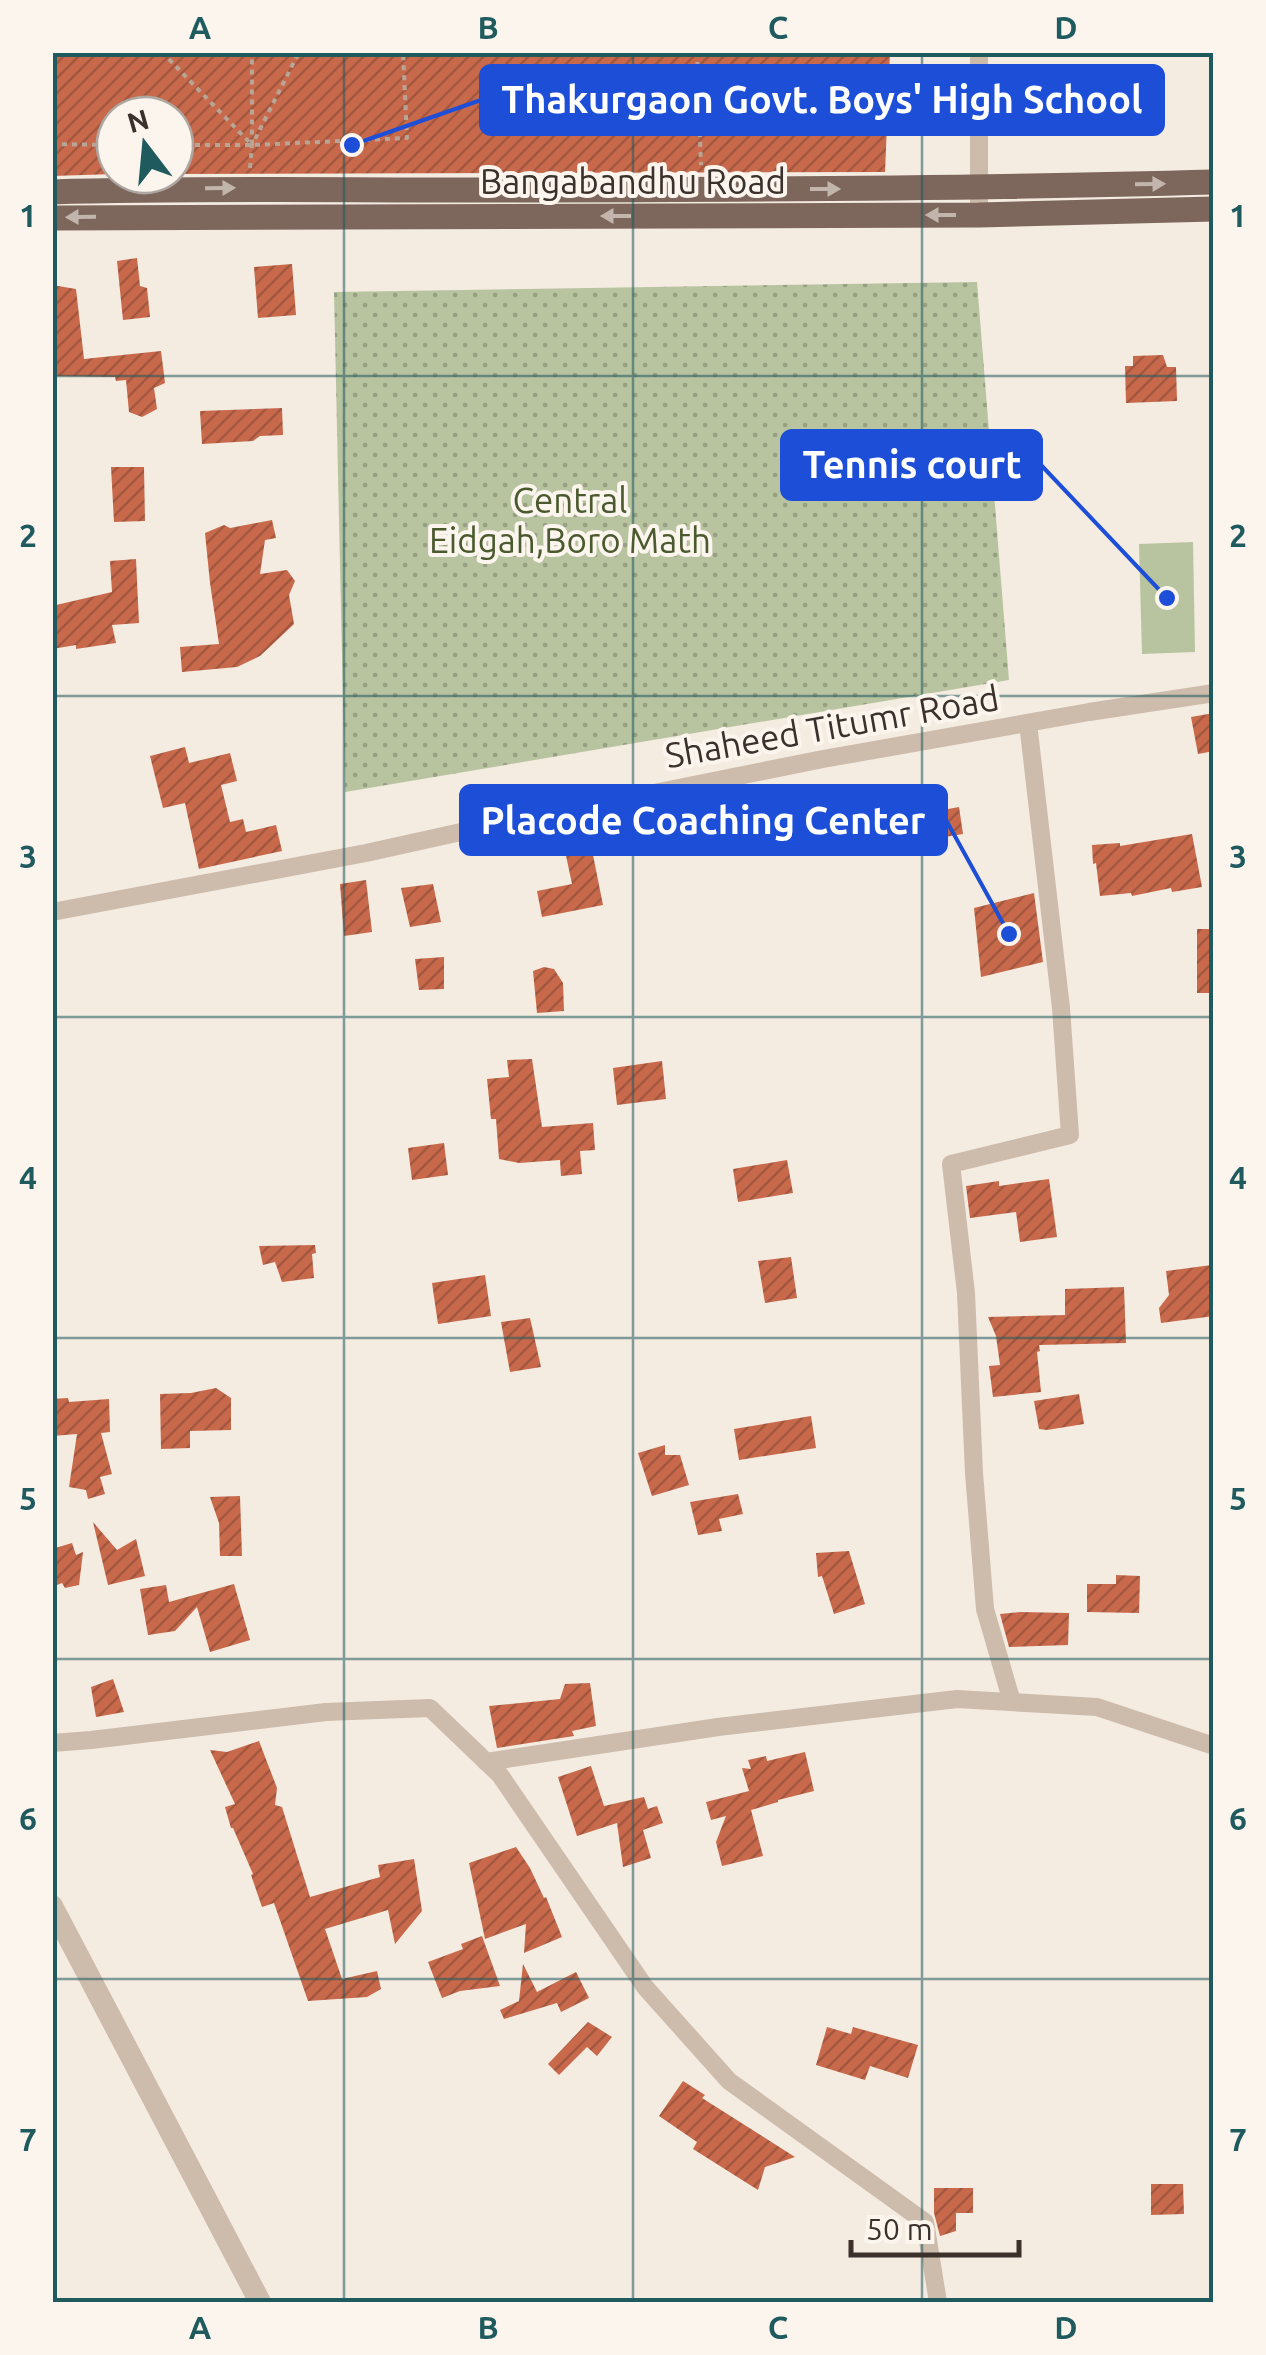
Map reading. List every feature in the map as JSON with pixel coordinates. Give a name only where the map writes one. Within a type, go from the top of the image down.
[{"type":"main road","name":"Bangabandhu Road","points":[[52,192],[249,188],[979,188],[1214,182]]},
{"type":"main road","name":"Bangabandhu Road","points":[[52,218],[979,215],[1214,209]]},
{"type":"street","points":[[979,52],[979,215]]},
{"type":"street","name":"Shaheed Titumr Road","points":[[52,912],[366,853],[823,759],[1214,693]]},
{"type":"street","points":[[1012,1702],[985,1609],[966,1293],[951,1164],[1070,1135],[1061,1008],[1028,723]]},
{"type":"street","points":[[486,1762],[718,1726],[956,1699],[1097,1707],[1214,1746]]},
{"type":"street","points":[[52,1742],[326,1712],[430,1708],[500,1775],[645,1987],[729,2081],[925,2222],[938,2302]]},
{"type":"street","points":[[52,1906],[260,2302]]},
{"type":"path","points":[[162,52],[252,146]]},
{"type":"path","points":[[252,52],[252,146]]},
{"type":"path","points":[[252,146],[299,52]]},
{"type":"path","points":[[195,145],[407,138],[402,52]]},
{"type":"path","points":[[698,53],[702,189]]},
{"type":"path","points":[[52,144],[95,145]]},
{"type":"green space","name":"Central Eidgah,Boro Math","points":[[977,282],[1009,680],[345,792],[334,292]]},
{"type":"green space","points":[[1193,542],[1195,652],[1142,654],[1139,544]]},
{"type":"building","points":[[52,52],[890,52],[885,172],[195,174],[195,95],[95,95],[95,175],[52,176]]},
{"type":"building","points":[[137,258],[140,286],[147,288],[150,317],[123,320],[117,261]]},
{"type":"building","points":[[292,264],[296,315],[258,318],[254,267]]},
{"type":"building","points":[[52,285],[76,289],[84,359],[161,351],[165,383],[154,388],[157,409],[142,417],[129,412],[126,380],[52,376]]},
{"type":"building","points":[[1163,355],[1167,367],[1176,367],[1177,401],[1126,403],[1125,366],[1133,366],[1133,356]]},
{"type":"building","points":[[282,408],[283,435],[202,444],[200,411]]},
{"type":"building","points":[[111,467],[144,467],[145,521],[114,522]]},
{"type":"building","points":[[272,520],[276,538],[265,540],[260,574],[287,570],[295,581],[289,595],[294,624],[260,656],[237,667],[182,672],[180,647],[219,644],[205,533],[224,525],[230,528]]},
{"type":"building","points":[[136,559],[139,623],[112,625],[116,643],[52,649],[52,606],[112,592],[110,561]]},
{"type":"building","points":[[1214,713],[1214,751],[1198,754],[1191,717]]},
{"type":"building","points":[[185,747],[189,763],[230,753],[237,781],[221,785],[230,822],[243,819],[246,832],[276,825],[282,851],[199,869],[185,803],[163,808],[150,756]]},
{"type":"building","points":[[720,797],[729,834],[720,838],[719,847],[704,850],[704,846],[667,855],[663,838],[669,831],[664,809]]},
{"type":"building","points":[[959,807],[963,834],[926,840],[921,814]]},
{"type":"building","points":[[1192,834],[1202,887],[1100,896],[1092,845],[1120,846]]},
{"type":"building","points":[[590,840],[603,905],[542,917],[537,891],[572,884],[564,846]]},
{"type":"building","points":[[366,880],[372,932],[344,936],[340,884]]},
{"type":"building","points":[[433,884],[441,922],[410,927],[401,888]]},
{"type":"building","points":[[1034,893],[1043,962],[981,977],[974,908]]},
{"type":"building","points":[[1197,929],[1214,929],[1214,993],[1197,993]]},
{"type":"building","points":[[444,957],[444,989],[419,990],[415,959]]},
{"type":"building","points":[[554,969],[563,983],[564,1011],[537,1013],[533,971]]},
{"type":"building","points":[[532,1059],[542,1127],[593,1123],[595,1150],[580,1151],[582,1174],[561,1176],[560,1160],[519,1163],[499,1159],[487,1079],[509,1077],[507,1060]]},
{"type":"building","points":[[662,1061],[666,1099],[617,1105],[613,1068]]},
{"type":"building","points":[[444,1143],[448,1175],[412,1180],[408,1148]]},
{"type":"building","points":[[787,1160],[793,1193],[738,1202],[733,1169]]},
{"type":"building","points":[[1049,1179],[1057,1237],[1020,1242],[1016,1212],[970,1218],[966,1186]]},
{"type":"building","points":[[315,1245],[314,1278],[282,1282],[275,1262],[263,1265],[259,1246]]},
{"type":"building","points":[[791,1257],[797,1298],[765,1303],[758,1261]]},
{"type":"building","points":[[1212,1265],[1214,1316],[1161,1323],[1159,1308],[1169,1295],[1166,1271]]},
{"type":"building","points":[[485,1275],[491,1316],[438,1324],[432,1283]]},
{"type":"building","points":[[1124,1287],[1126,1343],[1039,1345],[1041,1392],[993,1397],[989,1366],[1000,1365],[996,1336],[988,1317],[1065,1315],[1065,1289]]},
{"type":"building","points":[[530,1318],[541,1367],[510,1372],[501,1322]]},
{"type":"building","points":[[216,1388],[231,1398],[231,1430],[190,1431],[190,1448],[161,1449],[160,1394]]},
{"type":"building","points":[[1079,1394],[1084,1424],[1039,1429],[1034,1401]]},
{"type":"building","points":[[68,1398],[69,1402],[109,1399],[110,1432],[101,1433],[112,1474],[100,1477],[105,1494],[88,1499],[86,1490],[69,1487],[77,1434],[52,1436],[52,1399]]},
{"type":"building","points":[[811,1416],[816,1448],[739,1460],[734,1429]]},
{"type":"building","points":[[665,1445],[665,1455],[680,1455],[689,1485],[652,1496],[638,1453]]},
{"type":"building","points":[[738,1494],[743,1514],[719,1519],[722,1531],[698,1535],[690,1502]]},
{"type":"building","points":[[240,1496],[242,1556],[220,1556],[219,1523],[210,1497]]},
{"type":"building","points":[[93,1522],[117,1550],[136,1539],[145,1576],[108,1585]]},
{"type":"building","points":[[72,1543],[76,1555],[83,1552],[79,1585],[65,1588],[62,1583],[52,1587],[52,1549]]},
{"type":"building","points":[[849,1551],[865,1604],[834,1614],[822,1576],[818,1577],[816,1553]]},
{"type":"building","points":[[1116,1575],[1140,1576],[1139,1613],[1087,1612],[1087,1584],[1116,1584]]},
{"type":"building","points":[[234,1584],[250,1640],[210,1652],[197,1607],[175,1631],[148,1635],[140,1589],[166,1585],[169,1602]]},
{"type":"building","points":[[1069,1613],[1068,1645],[1009,1647],[1000,1614]]},
{"type":"building","points":[[113,1679],[124,1712],[96,1717],[91,1687]]},
{"type":"building","points":[[590,1683],[596,1726],[572,1731],[574,1736],[497,1748],[489,1706],[560,1699],[565,1684]]},
{"type":"building","points":[[259,1741],[277,1788],[275,1805],[282,1807],[310,1897],[380,1877],[378,1865],[414,1859],[422,1911],[395,1944],[388,1910],[325,1929],[342,1979],[377,1971],[381,1989],[367,1997],[308,2001],[274,1903],[262,1907],[253,1874],[225,1807],[235,1804],[210,1750],[227,1752]]},
{"type":"building","points":[[805,1752],[814,1791],[751,1810],[763,1856],[722,1866],[716,1842],[726,1816],[711,1820],[706,1802],[749,1791],[742,1768],[751,1769],[748,1760],[766,1756],[767,1761]]},
{"type":"building","points":[[591,1766],[604,1806],[644,1797],[648,1809],[657,1806],[663,1823],[643,1830],[651,1858],[623,1867],[617,1823],[577,1836],[558,1777]]},
{"type":"building","points":[[516,1847],[546,1897],[562,1937],[524,1953],[526,1924],[485,1939],[469,1863]]},
{"type":"building","points":[[482,1936],[500,1986],[460,1991],[442,1998],[428,1962],[463,1949],[461,1944]]},
{"type":"building","points":[[523,1964],[537,1992],[576,1972],[589,1998],[561,2012],[557,2003],[504,2019],[500,2010],[519,2001]]},
{"type":"building","points":[[588,2022],[612,2037],[597,2056],[587,2047],[559,2075],[548,2064]]},
{"type":"building","points":[[827,2027],[851,2034],[853,2027],[918,2045],[908,2078],[870,2066],[865,2080],[816,2065]]},
{"type":"building","points":[[683,2081],[705,2095],[702,2098],[795,2157],[765,2167],[758,2190],[693,2149],[697,2142],[659,2116]]},
{"type":"building","points":[[1151,2184],[1183,2184],[1184,2214],[1151,2215]]},
{"type":"building","points":[[934,2188],[973,2188],[973,2213],[956,2213],[956,2231],[940,2236],[934,2213]]},
{"type":"place","name":"Thakurgaon Govt. Boys' High School","points":[[352,145]]},
{"type":"place","name":"Tennis court","points":[[1167,598]]},
{"type":"place","name":"Placode Coaching Center","points":[[1009,934]]}]
